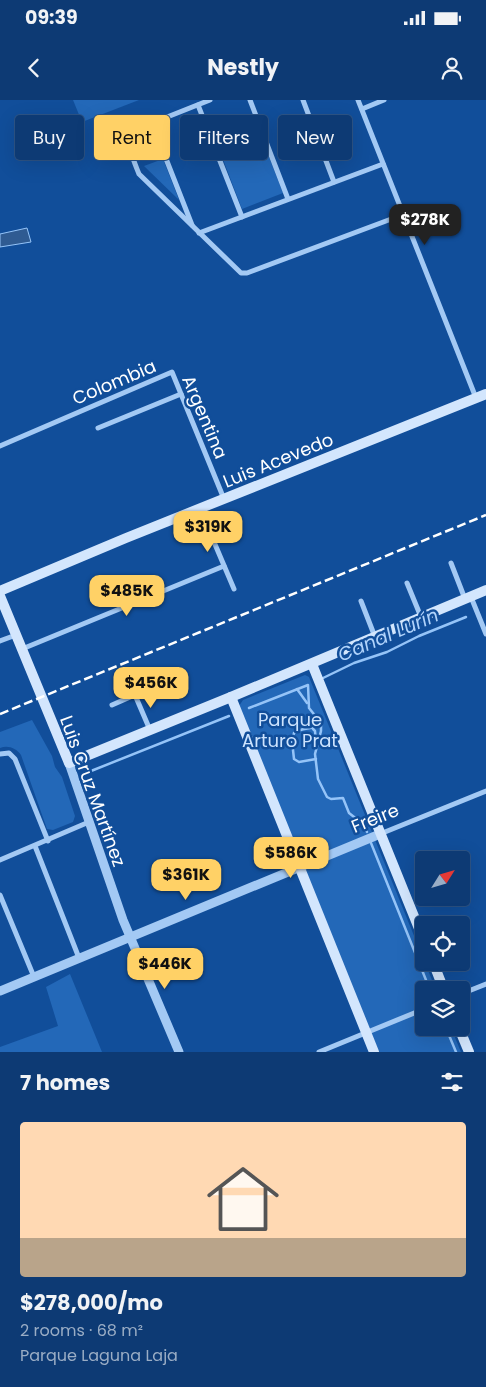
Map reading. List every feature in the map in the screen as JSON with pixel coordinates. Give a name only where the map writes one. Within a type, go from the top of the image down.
[{"type":"main road","name":"Luis Acevedo","points":[[0,591],[486,394]]},
{"type":"main road","points":[[69,763],[231,698],[486,590]]},
{"type":"main road","name":"Luis Cruz Martínez","points":[[0,596],[69,763]]},
{"type":"main road","points":[[312,664],[415,919]]},
{"type":"main road","points":[[231,698],[374,1052]]},
{"type":"main road","points":[[462,1036],[469,1052]]},
{"type":"street","points":[[170,116],[210,100]]},
{"type":"street","points":[[250,100],[288,199]]},
{"type":"street","points":[[303,100],[334,182]]},
{"type":"street","points":[[358,100],[476,398]]},
{"type":"street","points":[[362,109],[384,100]]},
{"type":"street","points":[[198,105],[242,217]]},
{"type":"street","points":[[134,160],[139,174],[241,273],[247,273],[402,215]]},
{"type":"street","points":[[167,160],[194,229]]},
{"type":"street","points":[[199,233],[383,164]]},
{"type":"street","name":"Argentina","points":[[172,372],[224,500]]},
{"type":"street","name":"Colombia","points":[[0,446],[172,372]]},
{"type":"street","name":"Colombia","points":[[98,428],[181,394]]},
{"type":"street","points":[[200,509],[234,589]]},
{"type":"street","points":[[450,563],[486,634]]},
{"type":"street","points":[[22,649],[224,566]]},
{"type":"street","points":[[407,583],[421,618]]},
{"type":"street","points":[[361,601],[375,638]]},
{"type":"street","points":[[0,641],[16,634]]},
{"type":"street","points":[[112,704],[146,690]]},
{"type":"street","points":[[135,695],[150,730]]},
{"type":"street","points":[[0,754],[9,754],[15,759],[48,841]]},
{"type":"street","name":"Luis Cruz Martínez","points":[[69,763],[123,920],[179,1052]]},
{"type":"street","name":"Freire","points":[[0,991],[299,866],[486,791]]},
{"type":"street","points":[[0,860],[89,822]]},
{"type":"street","points":[[35,846],[79,958]]},
{"type":"street","points":[[0,896],[34,977]]},
{"type":"street","points":[[470,990],[486,984]]},
{"type":"street","points":[[319,1052],[415,1013]]},
{"type":"green space","points":[[73,100],[139,100],[100,115],[94,115],[94,117],[84,121],[84,115],[79,115]]},
{"type":"green space","points":[[268,154],[283,193],[242,209],[223,160],[268,160]]},
{"type":"green space","points":[[163,160],[179,200],[144,166]]},
{"type":"green space","name":"Parque Arturo Prat","points":[[305,675],[309,677],[415,938],[415,971],[428,971],[432,981],[415,981],[415,1036],[454,1036],[461,1052],[379,1052],[239,706],[243,700]]},
{"type":"green space","points":[[32,720],[52,756],[55,767],[62,777],[75,816],[73,822],[53,830],[47,829],[21,755],[12,748],[0,748],[0,732]]},
{"type":"green space","points":[[70,974],[102,1052],[0,1052],[0,1047],[58,1026],[46,987]]},
{"type":"shaded area","points":[[27,228],[31,242],[0,247],[0,234]]},
{"type":"waterway","name":"Canal Lurín","points":[[321,679],[354,663],[387,652],[419,636],[466,617]]},
{"type":"waterway","name":"Canal Lurín","points":[[249,708],[308,685],[309,708],[321,723],[321,731],[315,754],[318,779],[327,797],[331,799],[343,798],[349,813],[363,824],[367,832]]},
{"type":"waterway","points":[[297,689],[307,703]]},
{"type":"waterway","points":[[91,771],[229,716]]},
{"type":"waterway","points":[[316,759],[299,762],[294,759],[292,741],[294,733],[297,731],[315,727],[321,723]]},
{"type":"waterway","points":[[313,729],[316,742]]},
{"type":"waterway","name":"Canal Lurín","points":[[371,843],[426,981]]},
{"type":"waterway","name":"Canal Lurín","points":[[449,1036],[456,1052]]},
{"type":"railway","points":[[0,714],[486,515]]}]
